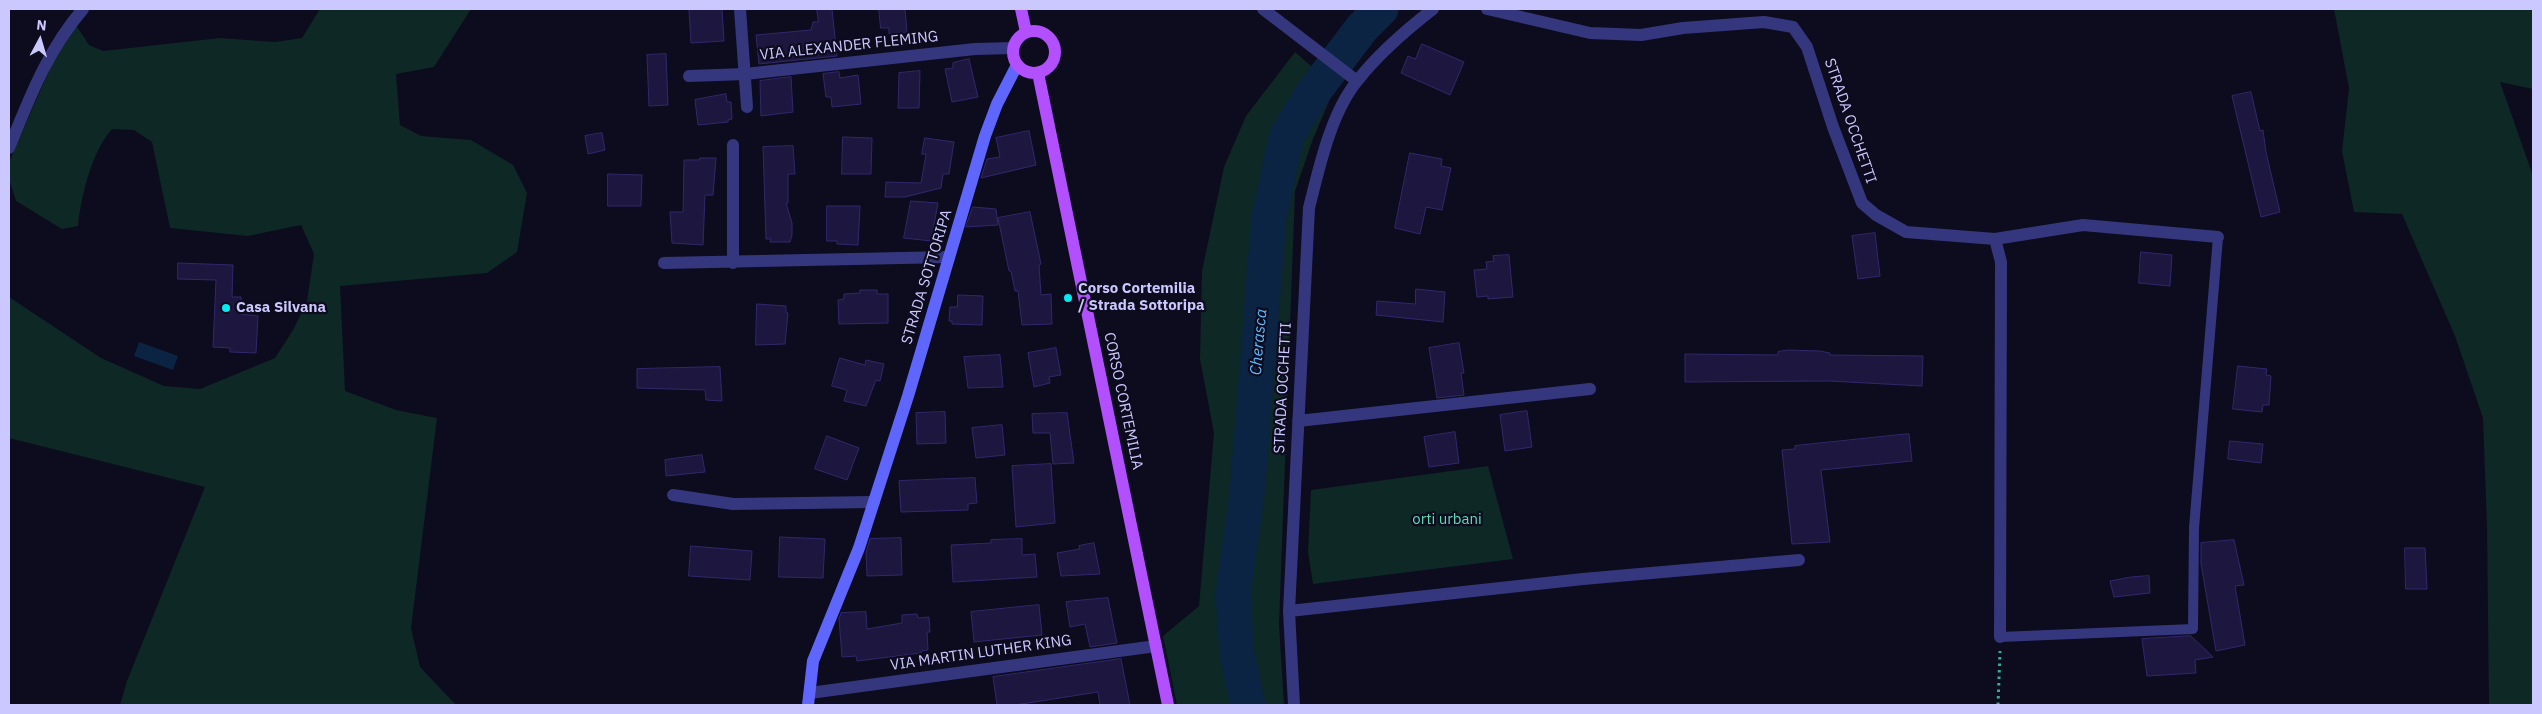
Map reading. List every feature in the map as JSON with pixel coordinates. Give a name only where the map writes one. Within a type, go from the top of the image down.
[{"type":"main road","points":[[1021,9],[1026,32]]},
{"type":"main road","points":[[1036,31],[1046,34],[1054,45],[1055,52],[1051,64],[1038,73],[1031,73],[1017,65],[1013,48],[1019,38],[1026,32],[1036,31]]},
{"type":"main road","name":"CORSO CORTEMILIA","points":[[1038,73],[1168,705]]},
{"type":"street","points":[[9,148],[43,66],[67,28],[83,9]]},
{"type":"street","points":[[740,9],[747,107]]},
{"type":"street","points":[[1263,9],[1356,81]]},
{"type":"street","name":"STRADA OCCHETTI","points":[[1294,705],[1289,611],[1309,208],[1321,160],[1336,118],[1356,81],[1401,34],[1433,9]]},
{"type":"street","name":"STRADA OCCHETTI","points":[[1487,9],[1590,33],[1641,35],[1683,28],[1764,22],[1793,27],[1807,47],[1833,127],[1862,203],[1876,215],[1906,232],[1995,239],[2083,225],[2218,237]]},
{"type":"street","name":"VIA ALEXANDER FLEMING","points":[[689,76],[746,74],[976,49],[1013,48]]},
{"type":"street","name":"STRADA SOTTORIPA","points":[[809,699],[813,661],[858,548],[874,502],[908,396],[985,136],[997,104],[1017,65]]},
{"type":"street","points":[[732,263],[733,145]]},
{"type":"street","points":[[1995,239],[2001,262],[2000,637]]},
{"type":"street","points":[[664,263],[949,257]]},
{"type":"street","points":[[1298,421],[1590,389]]},
{"type":"street","points":[[673,495],[733,504],[874,502]]},
{"type":"street","points":[[1289,611],[1583,579],[1799,560]]},
{"type":"street","name":"VIA MARTIN LUTHER KING","points":[[809,699],[1156,646]]},
{"type":"lane","points":[[2000,637],[2192,629],[2194,528],[2218,237]]},
{"type":"path","points":[[1998,705],[2000,637]]},
{"type":"green space","points":[[320,9],[471,9],[434,67],[396,74],[400,125],[421,136],[471,140],[513,165],[527,193],[517,252],[487,273],[340,286],[345,391],[396,410],[437,418],[411,628],[420,667],[456,705],[120,705],[127,681],[205,487],[9,438],[9,297],[101,358],[164,386],[200,389],[275,358],[293,330],[307,301],[314,254],[301,225],[248,236],[170,228],[152,142],[134,130],[112,129],[105,138],[93,161],[89,174],[78,226],[62,229],[16,201],[9,179],[9,162],[52,64],[76,25],[89,45],[103,51],[220,38],[275,42],[302,38]]},
{"type":"green space","points":[[2334,9],[2533,9],[2533,89],[2500,82],[2533,176],[2533,705],[2489,705],[2487,526],[2483,418],[2455,336],[2402,214],[2354,212],[2342,151],[2349,88]]},
{"type":"green space","points":[[1295,52],[1335,87],[1313,139],[1295,191],[1279,624],[1284,705],[1177,705],[1163,636],[1199,606],[1214,433],[1200,359],[1202,271],[1224,167],[1246,116]]},
{"type":"green space","name":"orti urbani","points":[[1488,466],[1513,559],[1313,584],[1308,552],[1311,490]]},
{"type":"water","points":[[139,342],[178,356],[173,370],[134,356]]},
{"type":"building","points":[[722,9],[724,41],[691,43],[689,10]]},
{"type":"building","points":[[817,9],[832,9],[837,56],[759,64],[756,35],[811,30],[813,22],[818,22]]},
{"type":"building","points":[[879,9],[905,9],[907,32],[889,34],[889,28],[881,28]]},
{"type":"building","points":[[1422,44],[1464,62],[1450,95],[1401,73],[1408,56],[1415,59]]},
{"type":"building","points":[[666,54],[668,105],[649,106],[647,55]]},
{"type":"building","points":[[969,59],[978,97],[952,102],[945,69],[953,68],[953,63]]},
{"type":"building","points":[[920,71],[919,108],[898,108],[899,73]]},
{"type":"building","points":[[839,72],[840,78],[858,75],[861,104],[832,107],[831,97],[826,97],[823,74]]},
{"type":"building","points":[[791,77],[793,112],[761,116],[760,81]]},
{"type":"building","points":[[2251,92],[2260,131],[2263,130],[2266,152],[2280,212],[2261,217],[2232,96]]},
{"type":"building","points":[[726,94],[727,102],[731,102],[732,119],[728,120],[728,122],[698,125],[695,100]]},
{"type":"building","points":[[1029,131],[1036,165],[981,178],[987,159],[1000,157],[996,138]]},
{"type":"building","points":[[602,133],[605,150],[588,154],[585,136]]},
{"type":"building","points":[[843,137],[872,138],[871,174],[842,174]]},
{"type":"building","points":[[925,138],[954,142],[949,174],[943,174],[941,188],[905,197],[885,197],[886,182],[921,183],[926,154],[922,154]]},
{"type":"building","points":[[793,146],[795,174],[788,174],[788,203],[786,203],[792,223],[792,235],[790,242],[770,242],[771,239],[766,239],[763,147]]},
{"type":"building","points":[[1410,153],[1442,159],[1441,166],[1451,168],[1442,210],[1426,207],[1420,234],[1395,228]]},
{"type":"building","points":[[700,158],[716,158],[713,195],[705,195],[703,245],[672,243],[670,212],[683,212],[684,160],[699,160]]},
{"type":"building","points":[[608,174],[642,175],[641,206],[608,206]]},
{"type":"building","points":[[911,201],[938,203],[931,241],[904,238]]},
{"type":"building","points":[[827,206],[860,206],[858,245],[837,244],[837,241],[827,241]]},
{"type":"building","points":[[973,207],[996,209],[998,225],[966,227]]},
{"type":"building","points":[[1030,212],[1041,264],[1039,265],[1041,295],[1051,294],[1052,324],[1022,325],[1018,291],[1015,291],[1011,271],[1009,271],[998,218]]},
{"type":"building","points":[[1875,233],[1880,276],[1858,279],[1852,236]]},
{"type":"building","points":[[2141,252],[2172,255],[2170,286],[2139,283]]},
{"type":"building","points":[[1509,255],[1513,297],[1488,299],[1488,296],[1477,297],[1474,270],[1487,269],[1486,262],[1494,261],[1493,256]]},
{"type":"building","points":[[178,263],[233,265],[232,297],[241,297],[241,314],[258,316],[256,353],[230,352],[230,348],[213,347],[216,280],[178,279]]},
{"type":"building","points":[[1416,289],[1445,292],[1443,322],[1376,315],[1377,301],[1415,304]]},
{"type":"building","points":[[860,290],[877,290],[877,294],[888,294],[888,323],[839,324],[838,300],[844,299],[844,294],[860,293]]},
{"type":"building","points":[[958,295],[983,296],[982,325],[952,324],[952,321],[949,321],[950,307],[957,307]]},
{"type":"building","points":[[757,304],[786,306],[786,313],[788,313],[785,344],[756,345]]},
{"type":"building","points":[[1459,343],[1464,373],[1461,373],[1464,395],[1437,398],[1429,348]]},
{"type":"building","points":[[1056,348],[1061,375],[1049,377],[1050,383],[1034,387],[1028,353]]},
{"type":"building","points":[[1788,350],[1820,351],[1830,353],[1830,355],[1923,356],[1922,386],[1829,381],[1685,382],[1685,354],[1778,355],[1778,352]]},
{"type":"building","points":[[1000,355],[1003,387],[968,388],[964,357]]},
{"type":"building","points":[[840,358],[865,365],[866,360],[884,364],[880,381],[876,380],[866,406],[844,401],[847,390],[832,386]]},
{"type":"building","points":[[2238,366],[2267,369],[2266,375],[2271,376],[2269,405],[2263,405],[2262,412],[2233,409]]},
{"type":"building","points":[[720,367],[722,401],[706,400],[705,390],[637,388],[637,369]]},
{"type":"building","points":[[1527,411],[1532,447],[1505,451],[1500,415]]},
{"type":"building","points":[[945,412],[946,443],[917,444],[916,413]]},
{"type":"building","points":[[1067,413],[1074,463],[1053,464],[1050,433],[1033,433],[1032,414]]},
{"type":"building","points":[[1002,425],[1005,455],[976,458],[972,428]]},
{"type":"building","points":[[1455,432],[1459,463],[1429,467],[1424,437]]},
{"type":"building","points":[[1909,434],[1912,461],[1821,470],[1830,542],[1792,544],[1782,450],[1795,449],[1795,446]]},
{"type":"building","points":[[827,436],[859,448],[847,480],[815,469]]},
{"type":"building","points":[[2230,441],[2263,444],[2261,463],[2228,459]]},
{"type":"building","points":[[702,455],[705,472],[666,476],[665,460]]},
{"type":"building","points":[[1051,464],[1055,523],[1016,527],[1012,466]]},
{"type":"building","points":[[975,478],[977,503],[968,504],[968,510],[901,512],[899,481]]},
{"type":"building","points":[[780,537],[825,539],[823,578],[779,577]]},
{"type":"building","points":[[901,538],[902,575],[867,576],[866,553],[870,539]]},
{"type":"building","points":[[1022,539],[1022,555],[1035,554],[1037,577],[953,582],[951,545],[991,543],[991,540]]},
{"type":"building","points":[[2234,540],[2244,585],[2235,586],[2245,645],[2216,651],[2201,564],[2201,543]]},
{"type":"building","points":[[1094,543],[1100,574],[1061,576],[1057,553],[1080,549],[1079,546]]},
{"type":"building","points":[[691,546],[752,551],[750,580],[689,576]]},
{"type":"building","points":[[2405,548],[2425,548],[2427,589],[2406,589]]},
{"type":"building","points":[[2149,576],[2150,593],[2114,597],[2110,581]]},
{"type":"building","points":[[1108,598],[1117,643],[1090,647],[1085,624],[1070,627],[1066,602]]},
{"type":"building","points":[[1039,605],[1042,635],[974,642],[971,612]]},
{"type":"building","points":[[866,612],[867,629],[902,623],[902,615],[917,614],[918,618],[929,617],[930,632],[927,632],[928,650],[921,651],[921,653],[857,661],[856,656],[842,657],[839,619],[841,613]]},
{"type":"building","points":[[2191,636],[2213,657],[2195,660],[2196,673],[2147,676],[2142,639]]},
{"type":"building","points":[[1121,659],[1130,705],[1100,705],[1098,692],[1015,705],[997,705],[993,677]]},
{"type":"waterway","name":"Cherasca","points":[[1248,705],[1237,654],[1233,594],[1247,494],[1269,217],[1287,135],[1315,90],[1362,28],[1381,9]]},
{"type":"place","name":"Corso Cortemilia / Strada Sottoripa","points":[[1068,298]]},
{"type":"place","name":"Casa Silvana","points":[[226,308]]}]
